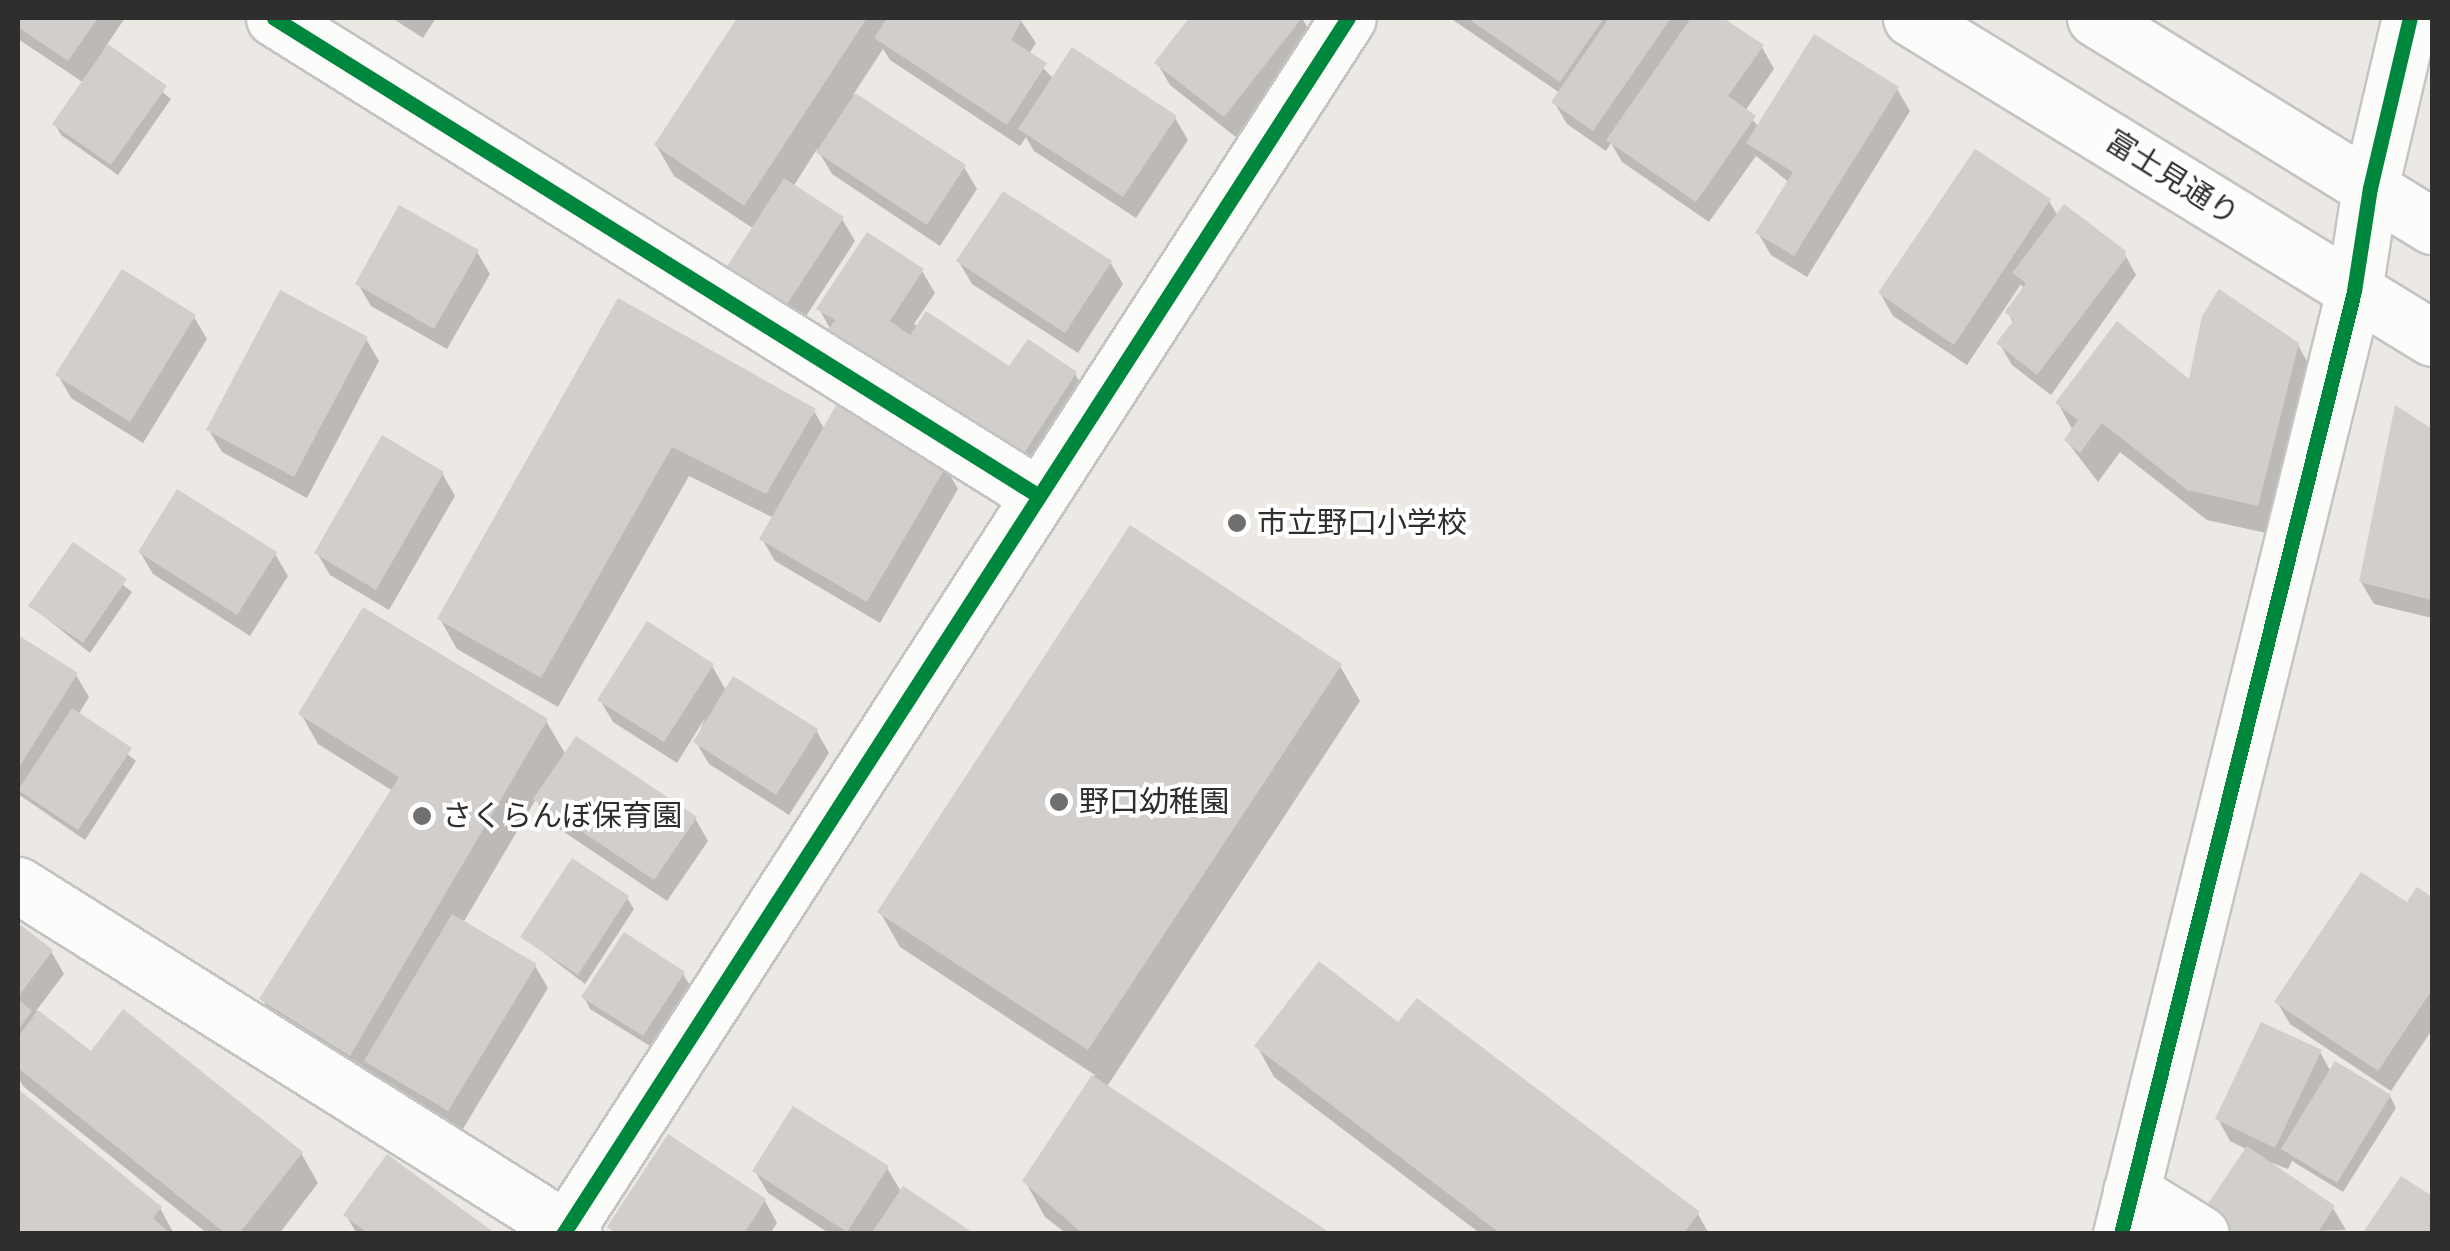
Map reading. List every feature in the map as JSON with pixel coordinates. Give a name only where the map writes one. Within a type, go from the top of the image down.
[{"type":"street","points":[[274,18],[1038,496]]},
{"type":"street","points":[[18,885],[568,1232],[1348,18]]},
{"type":"street","name":"富士見通り","points":[[1911,18],[2432,338]]},
{"type":"street","points":[[2095,18],[2432,226]]},
{"type":"street","points":[[2201,1234],[2126,1212],[2354,291],[2370,188],[2410,18]]},
{"type":"building","points":[[18,18],[98,18],[68,61],[18,27]]},
{"type":"building","points":[[737,18],[867,18],[744,206],[654,145]]},
{"type":"building","points":[[887,18],[1023,18],[1011,40],[1047,63],[1007,125],[874,38]]},
{"type":"building","points":[[1189,18],[1302,18],[1224,117],[1154,63]]},
{"type":"building","points":[[1467,18],[1604,18],[1560,82]]},
{"type":"building","points":[[1609,18],[1671,18],[1593,131],[1551,102]]},
{"type":"building","points":[[1691,18],[1723,18],[1764,45],[1728,96],[1756,116],[1696,202],[1606,140]]},
{"type":"building","points":[[1814,34],[1899,87],[1794,256],[1755,233],[1793,172],[1746,143]]},
{"type":"building","points":[[108,44],[167,86],[111,165],[52,124]]},
{"type":"building","points":[[1072,47],[1177,116],[1123,197],[1018,129]]},
{"type":"building","points":[[855,93],[966,165],[927,225],[816,152]]},
{"type":"building","points":[[1975,149],[2051,199],[1954,345],[1878,293]]},
{"type":"building","points":[[784,178],[844,217],[784,309],[724,271]]},
{"type":"building","points":[[1003,191],[1112,261],[1065,333],[956,261]]},
{"type":"building","points":[[2064,204],[2126,251],[2125,259],[2037,375],[1996,343],[2014,320],[2005,312],[2026,283],[2012,273]]},
{"type":"building","points":[[399,205],[479,250],[434,329],[355,284]]},
{"type":"building","points":[[867,232],[924,269],[890,321],[910,335],[926,311],[1009,366],[1028,339],[1077,372],[1019,461],[826,333],[835,320],[816,309]]},
{"type":"building","points":[[122,269],[196,315],[130,422],[55,375]]},
{"type":"building","points":[[2219,289],[2299,343],[2258,506],[2187,490],[2102,423],[2080,453],[2064,440],[2078,420],[2055,403],[2117,321],[2189,379],[2202,316]]},
{"type":"building","points":[[280,290],[368,337],[294,477],[206,430]]},
{"type":"building","points":[[618,298],[816,409],[766,494],[672,447],[541,678],[437,619]]},
{"type":"building","points":[[838,402],[947,465],[867,602],[759,539]]},
{"type":"building","points":[[2395,405],[2432,429],[2432,600],[2359,582]]},
{"type":"building","points":[[382,435],[444,472],[376,590],[314,553]]},
{"type":"building","points":[[177,489],[277,552],[237,615],[138,552]]},
{"type":"building","points":[[1130,525],[1342,664],[1088,1050],[877,912]]},
{"type":"building","points":[[73,542],[127,579],[83,643],[28,606]]},
{"type":"building","points":[[363,607],[548,719],[350,1056],[259,999],[399,777],[298,714]]},
{"type":"building","points":[[647,621],[714,664],[664,742],[597,700]]},
{"type":"building","points":[[18,635],[78,673],[18,769]]},
{"type":"building","points":[[733,676],[818,729],[776,795],[693,742]]},
{"type":"building","points":[[72,708],[132,748],[78,830],[18,790]]},
{"type":"building","points":[[576,736],[697,817],[654,880],[533,799]]},
{"type":"building","points":[[572,858],[629,896],[578,975],[520,937]]},
{"type":"building","points":[[2361,872],[2407,902],[2417,887],[2432,897],[2432,990],[2378,1071],[2274,1002]]},
{"type":"building","points":[[452,914],[537,964],[448,1111],[364,1061]]},
{"type":"building","points":[[18,923],[53,950],[18,997]]},
{"type":"building","points":[[624,932],[685,972],[643,1036],[581,997]]},
{"type":"building","points":[[1319,961],[1398,1022],[1417,998],[1700,1212],[1683,1234],[1501,1234],[1254,1046]]},
{"type":"building","points":[[18,999],[32,1011],[18,1030]]},
{"type":"building","points":[[123,1009],[303,1152],[239,1234],[226,1234],[18,1068],[18,1037],[38,1010],[91,1051]]},
{"type":"building","points":[[2261,1022],[2322,1050],[2275,1148],[2215,1119]]},
{"type":"building","points":[[2335,1061],[2391,1095],[2337,1183],[2281,1149]]},
{"type":"building","points":[[1092,1075],[1332,1234],[1083,1234],[1022,1181]]},
{"type":"building","points":[[18,1089],[162,1207],[153,1218],[171,1234],[18,1234]]},
{"type":"building","points":[[793,1106],[889,1166],[847,1232],[752,1171]]},
{"type":"building","points":[[668,1134],[766,1199],[744,1234],[617,1234],[607,1227]]},
{"type":"building","points":[[2247,1146],[2335,1206],[2317,1234],[2230,1234],[2201,1214]]},
{"type":"building","points":[[387,1154],[496,1234],[369,1234],[343,1215]]},
{"type":"building","points":[[2401,1176],[2432,1196],[2432,1234],[2362,1234]]},
{"type":"building","points":[[903,1186],[975,1234],[871,1234]]},
{"type":"cycle path","points":[[274,18],[1039,496]]},
{"type":"cycle path","points":[[563,1234],[1348,18]]},
{"type":"cycle path","points":[[2121,1234],[2354,291],[2370,188],[2410,18]]},
{"type":"place","name":"市立野口小学校","points":[[1237,523]]},
{"type":"place","name":"野口幼稚園","points":[[1059,802]]},
{"type":"place","name":"さくらんぼ保育園","points":[[422,816]]}]
